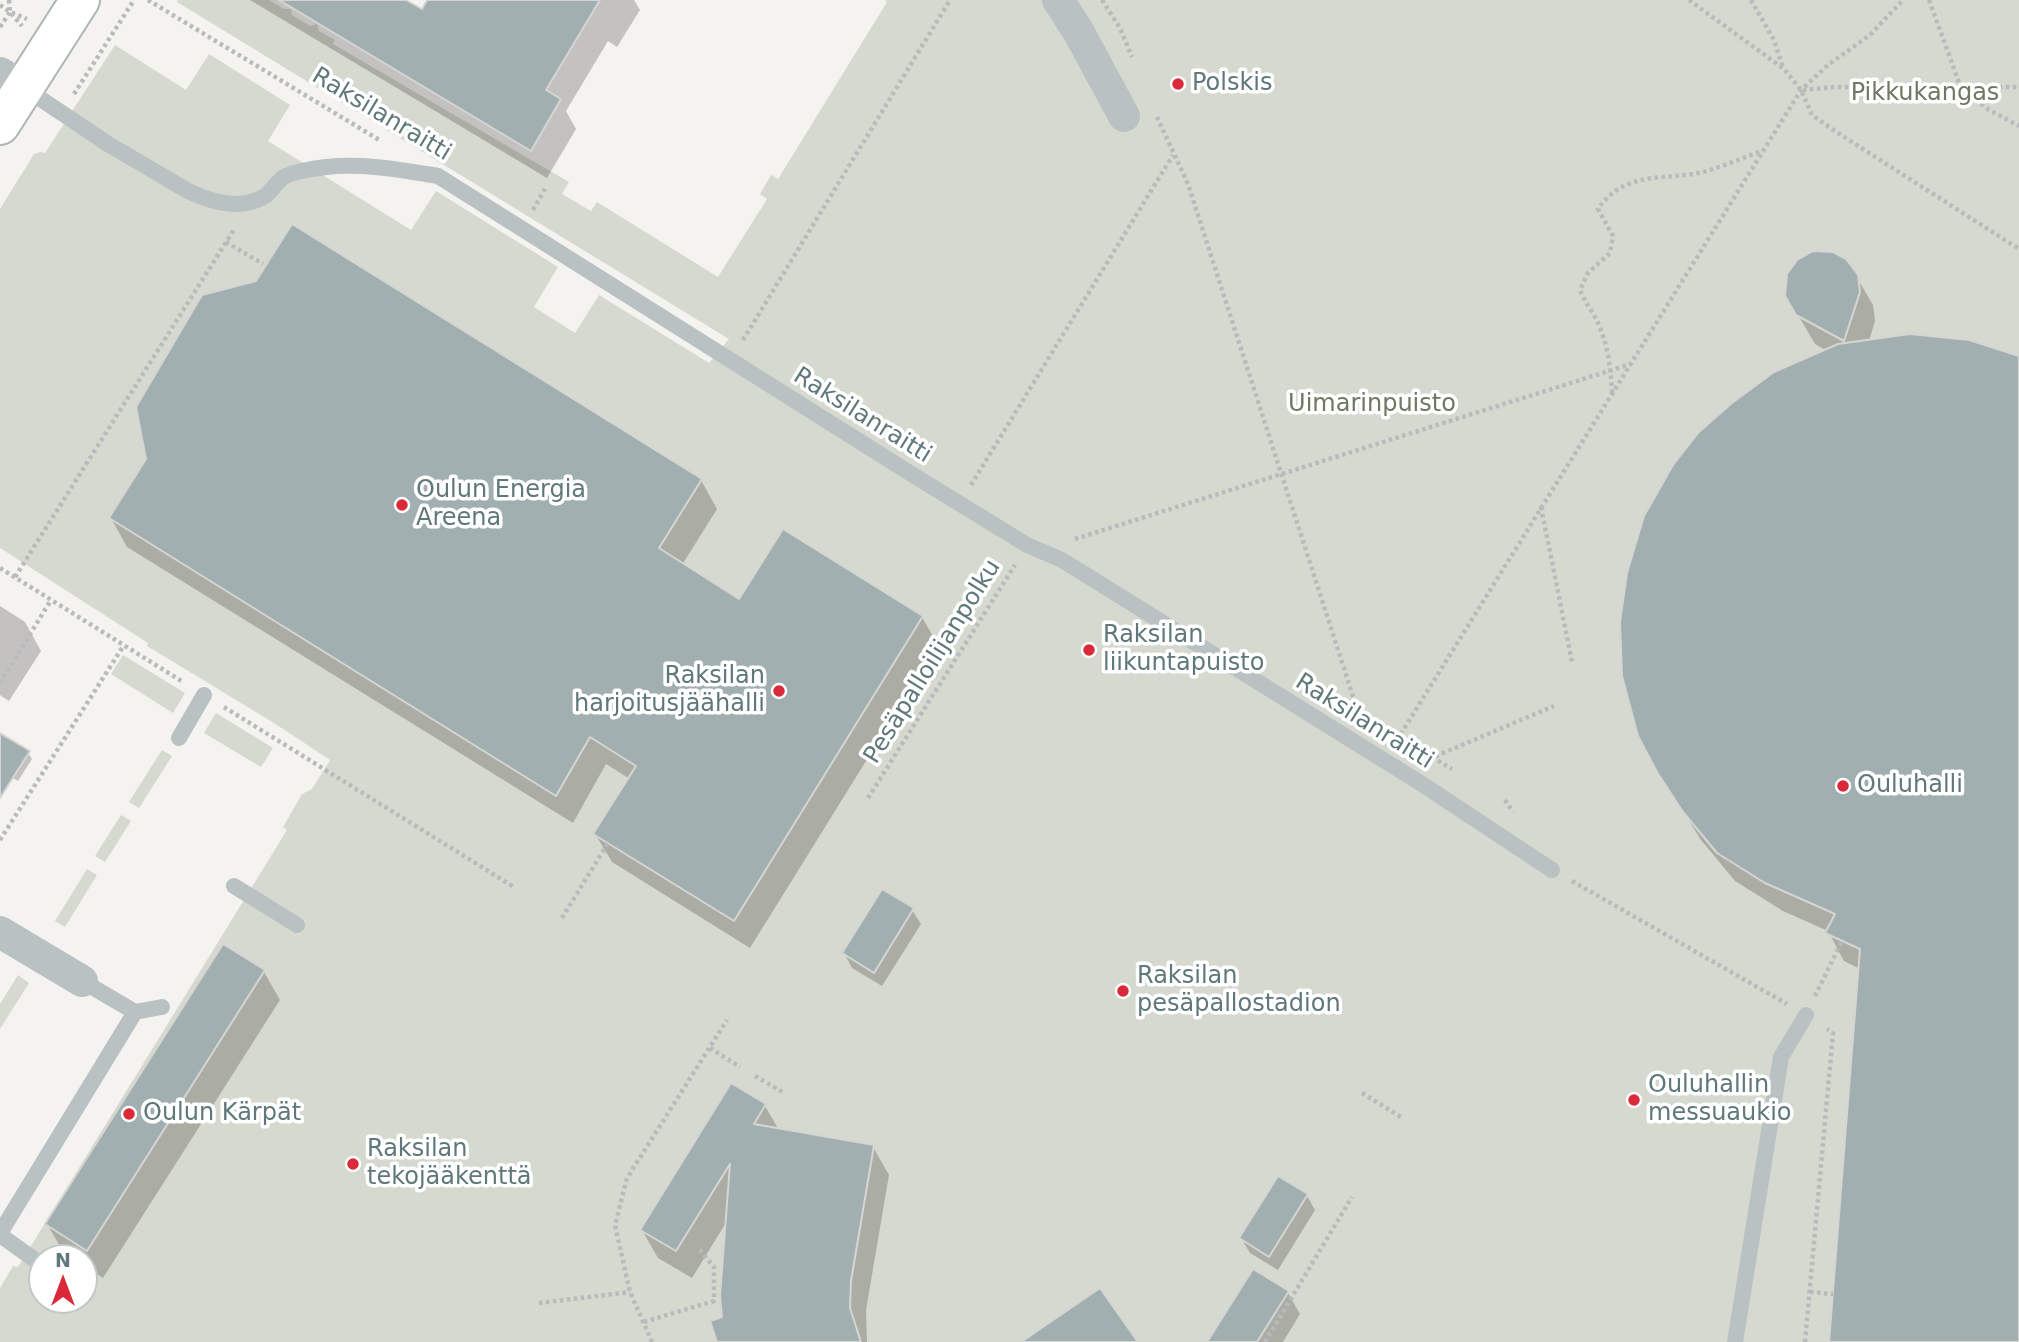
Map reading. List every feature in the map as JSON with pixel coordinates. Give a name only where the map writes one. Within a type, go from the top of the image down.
[{"type":"street","points":[[0,125],[12,80],[80,0]]},
{"type":"street","points":[[1058,0],[1078,30],[1124,116]]},
{"type":"street","points":[[0,932],[82,982]]},
{"type":"lane","points":[[12,80],[108,145],[201,198],[228,205],[252,201]]},
{"type":"lane","name":"Raksilanraitti","points":[[252,201],[266,195],[285,176],[325,167],[381,167],[438,176],[1027,545],[1062,561],[1552,870]]},
{"type":"lane","points":[[179,738],[204,695]]},
{"type":"lane","points":[[234,886],[297,925]]},
{"type":"lane","points":[[82,982],[135,1013],[162,1007]]},
{"type":"lane","points":[[28,1255],[0,1234],[135,1013]]},
{"type":"lane","points":[[1735,1342],[1781,1057],[1806,1015]]},
{"type":"path","points":[[0,27],[10,12],[9,0]]},
{"type":"path","points":[[70,100],[134,0]]},
{"type":"path","name":"Raksilanraitti","points":[[148,0],[392,148]]},
{"type":"path","points":[[730,361],[950,0]]},
{"type":"path","points":[[1102,0],[1120,28],[1135,65]]},
{"type":"path","points":[[1689,0],[1784,69],[1801,90],[1812,115],[2019,249]]},
{"type":"path","points":[[1751,0],[1774,40],[1784,69]]},
{"type":"path","points":[[1391,766],[1408,720],[1801,90],[1828,65],[1870,36],[1903,0]]},
{"type":"path","points":[[1929,0],[1961,88],[1989,110],[2019,126]]},
{"type":"path","points":[[0,5],[10,12]]},
{"type":"path","points":[[1801,90],[2019,87]]},
{"type":"path","points":[[1155,112],[1188,184],[1362,724],[1391,766]]},
{"type":"path","points":[[1612,393],[1611,370],[1599,325],[1580,290],[1588,273],[1610,253],[1613,236],[1598,209],[1617,189],[1648,178],[1705,172],[1764,150]]},
{"type":"path","points":[[960,503],[1173,155]]},
{"type":"path","points":[[15,577],[252,201]]},
{"type":"path","points":[[226,242],[263,264]]},
{"type":"path","points":[[1027,545],[1065,542],[1631,363]]},
{"type":"path","points":[[1541,506],[1572,662]]},
{"type":"path","name":"Pesäpalloilijanpolku","points":[[867,798],[1027,545]]},
{"type":"path","points":[[0,568],[514,887]]},
{"type":"path","points":[[0,683],[51,600]]},
{"type":"path","points":[[0,840],[124,645]]},
{"type":"path","points":[[1391,766],[1432,757],[1554,706]]},
{"type":"path","points":[[1432,757],[1452,769]]},
{"type":"path","points":[[562,918],[608,843]]},
{"type":"path","points":[[1552,870],[1833,1033],[1805,1342]]},
{"type":"path","points":[[1806,1015],[1842,941]]},
{"type":"path","points":[[652,1342],[630,1292],[615,1225],[627,1178],[727,1020]]},
{"type":"path","points":[[710,1048],[740,1067]]},
{"type":"path","points":[[755,1076],[784,1093]]},
{"type":"path","points":[[1363,1093],[1401,1117]]},
{"type":"path","points":[[1265,1342],[1352,1197]]},
{"type":"path","points":[[644,1322],[714,1301],[714,1267],[699,1249]]},
{"type":"path","points":[[539,1303],[630,1292]]},
{"type":"path","points":[[1810,1292],[1833,1293]]},
{"type":"green space","name":"Raksilan liikuntapuisto","points":[[178,0],[269,0],[284,9],[291,9],[292,15],[310,26],[317,24],[319,31],[335,40],[333,44],[569,182],[562,194],[591,211],[597,202],[718,277],[767,199],[760,194],[771,175],[778,179],[887,2],[885,0],[2019,0],[2019,1342],[0,1342],[0,1288],[13,1266],[18,1267],[28,1251],[28,1314],[98,1314],[98,1244],[32,1244],[287,830],[283,827],[302,794],[312,789],[330,760],[147,646],[148,643],[0,548],[0,209],[34,154],[45,153],[115,45],[186,90],[209,54],[290,105],[268,141],[411,230],[436,191],[558,267],[534,307],[575,333],[599,295],[709,363],[729,339],[177,2]]},
{"type":"green space","points":[[123,655],[185,693],[173,713],[111,674]]},
{"type":"green space","points":[[216,713],[273,748],[261,767],[204,733]]},
{"type":"green space","points":[[162,750],[172,756],[139,808],[129,802]]},
{"type":"green space","points":[[121,815],[131,821],[105,862],[95,856]]},
{"type":"green space","points":[[87,869],[97,875],[65,927],[55,921]]},
{"type":"green space","points":[[18,975],[29,983],[0,1029],[0,1004]]},
{"type":"building","points":[[279,0],[406,0],[422,9],[427,0],[600,0],[546,90],[561,99],[531,151]]},
{"type":"building","name":"Oulun Energia Areena","points":[[292,224],[702,479],[659,548],[739,599],[783,529],[923,616],[734,921],[593,834],[636,766],[590,737],[556,796],[109,518],[146,459],[136,407],[202,295],[256,281]]},
{"type":"building","points":[[1813,251],[1833,252],[1846,259],[1858,275],[1860,292],[1844,341],[1796,315],[1785,296],[1787,274],[1797,260]]},
{"type":"building","name":"Ouluhalli","points":[[1910,334],[1969,340],[2019,356],[2019,1342],[1829,1342],[1860,949],[1825,933],[1835,914],[1765,883],[1717,853],[1683,812],[1657,772],[1638,736],[1622,676],[1620,622],[1627,573],[1644,516],[1673,465],[1699,432],[1774,372],[1838,344]]},
{"type":"building","points":[[0,733],[30,751],[0,798]]},
{"type":"building","points":[[882,889],[914,908],[874,973],[842,953]]},
{"type":"building","points":[[223,944],[265,970],[91,1244],[76,1244],[45,1224]]},
{"type":"building","points":[[731,1083],[766,1104],[754,1124],[874,1145],[851,1281],[850,1308],[861,1342],[717,1342],[710,1321],[722,1317],[720,1296],[730,1164],[676,1251],[640,1230]]},
{"type":"building","points":[[1278,1176],[1308,1194],[1269,1257],[1239,1238]]},
{"type":"building","points":[[1253,1269],[1289,1291],[1257,1342],[1207,1342]]},
{"type":"building","points":[[1100,1288],[1138,1342],[1021,1342]]},
{"type":"place","name":"Polskis","points":[[1178,84]]},
{"type":"place","name":"Oulun Energia Areena","points":[[402,505]]},
{"type":"place","name":"Raksilan liikuntapuisto","points":[[1089,650]]},
{"type":"place","name":"Raksilan harjoitusjäähalli","points":[[779,691]]},
{"type":"place","name":"Ouluhalli","points":[[1843,786]]},
{"type":"place","name":"Raksilan pesäpallostadion","points":[[1123,991]]},
{"type":"place","name":"Ouluhallin messuaukio","points":[[1634,1100]]},
{"type":"place","name":"Oulun Kärpät","points":[[129,1114]]},
{"type":"place","name":"Raksilan tekojääkenttä","points":[[353,1164]]},
{"type":"park label","name":"Pikkukangas","points":[[1925,94]]},
{"type":"park label","name":"Uimarinpuisto","points":[[1372,405]]}]
